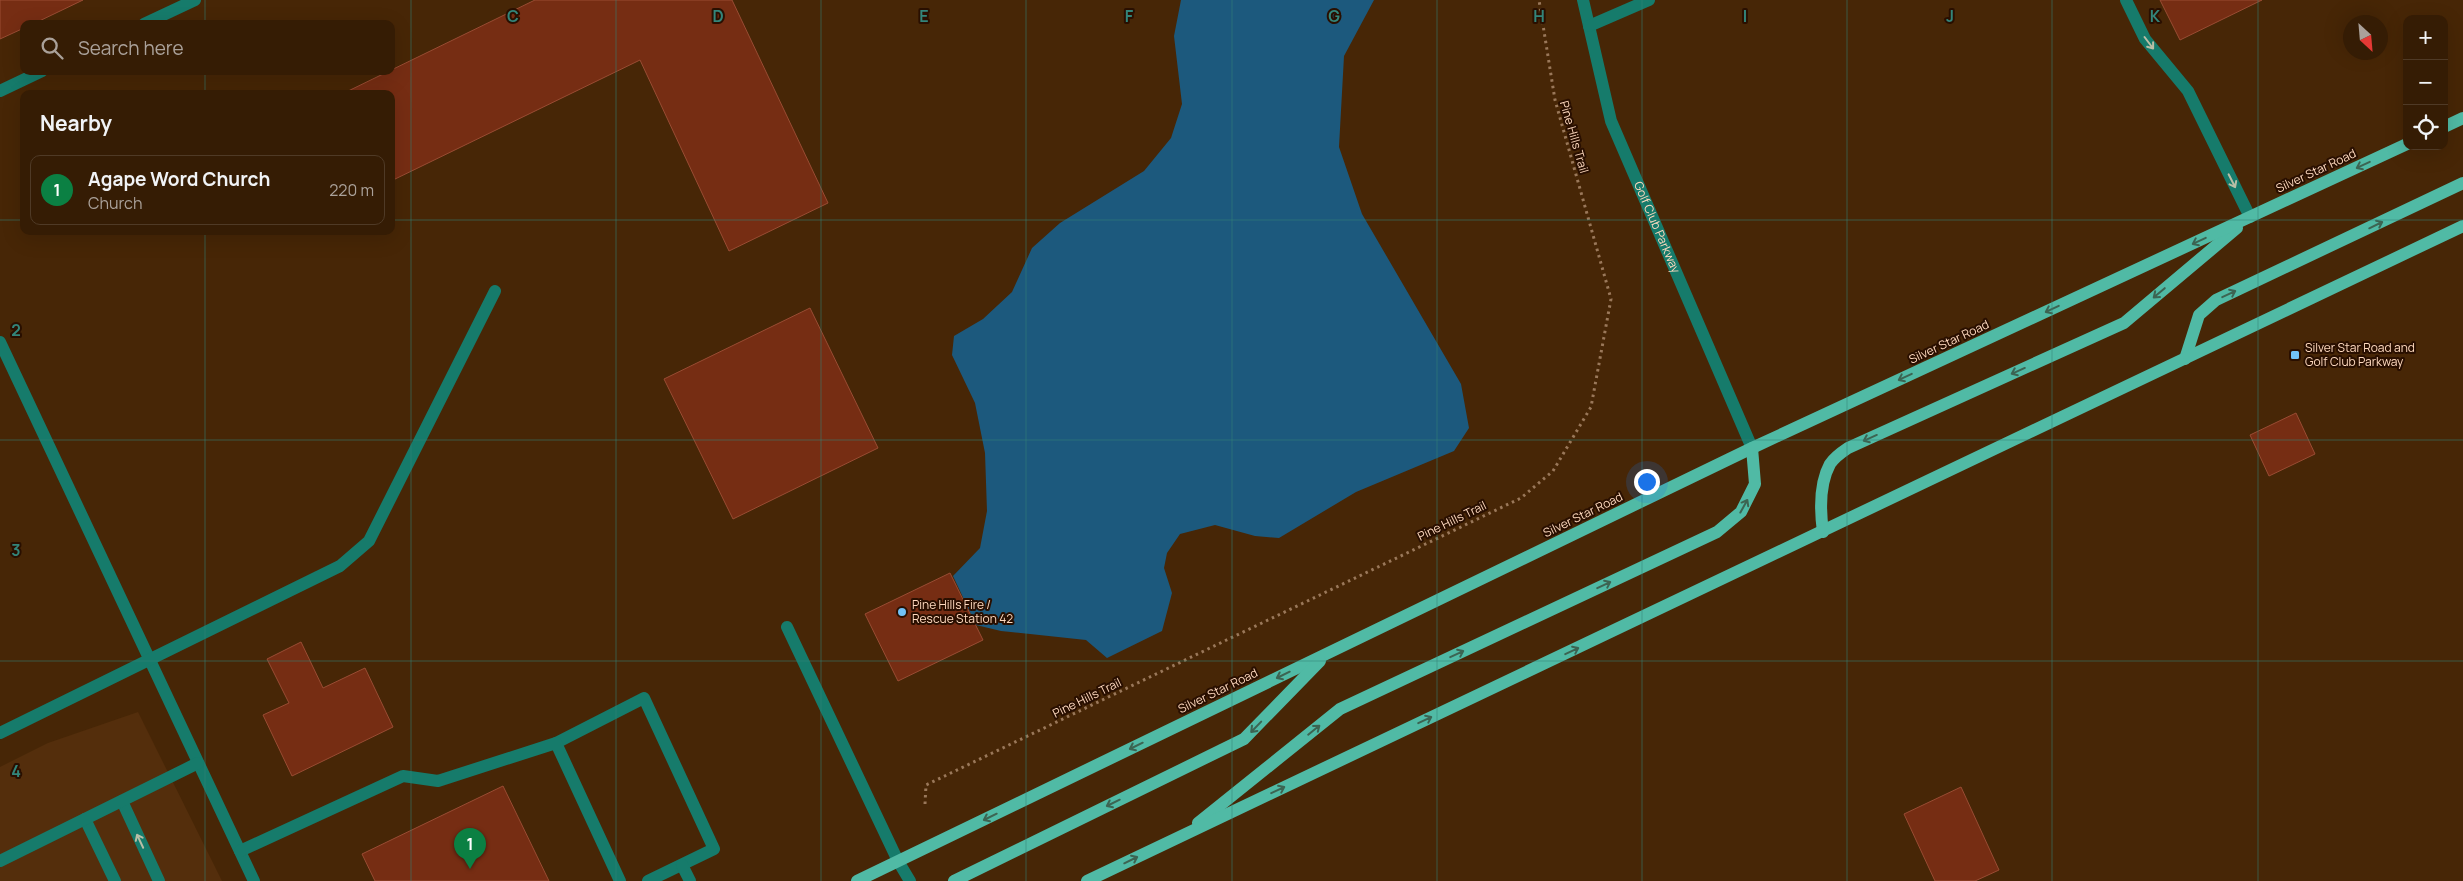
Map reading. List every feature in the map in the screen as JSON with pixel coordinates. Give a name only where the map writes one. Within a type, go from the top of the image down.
[{"type":"main road","points":[[2448,125],[2463,118]]},
{"type":"main road","name":"Silver Star Road","points":[[857,881],[1752,448],[2403,146]]},
{"type":"main road","points":[[2185,359],[2199,315],[2216,300],[2463,183]]},
{"type":"main road","points":[[1823,532],[1821,513],[1825,480],[1830,463],[1848,448],[2124,323],[2250,217]]},
{"type":"main road","points":[[1087,881],[2463,226]]},
{"type":"main road","points":[[1180,837],[1340,709],[1717,532],[1742,512],[1755,484],[1752,448]]},
{"type":"main road","points":[[954,881],[1244,740],[1326,654]]},
{"type":"street","points":[[152,20],[195,0]]},
{"type":"street","name":"Golf Club Parkway","points":[[1584,0],[1611,121],[1752,448]]},
{"type":"street","points":[[1589,26],[1649,0]]},
{"type":"street","points":[[2126,0],[2145,39],[2188,91],[2250,217]]},
{"type":"street","points":[[0,91],[34,75]]},
{"type":"street","points":[[0,733],[149,658],[340,566],[369,541],[495,291]]},
{"type":"street","points":[[0,342],[254,881]]},
{"type":"street","points":[[787,627],[898,861],[910,881]]},
{"type":"street","points":[[240,852],[403,776],[438,781],[556,743],[644,698],[714,849],[648,881]]},
{"type":"street","points":[[556,743],[620,881]]},
{"type":"street","points":[[0,861],[198,762]]},
{"type":"street","points":[[122,801],[159,881]]},
{"type":"street","points":[[85,819],[115,881]]},
{"type":"street","points":[[682,865],[690,881]]},
{"type":"path","name":"Pine Hills Trail","points":[[925,804],[926,785],[1521,498],[1553,472],[1591,407],[1611,300],[1555,100],[1539,0]]},
{"type":"shaded area","points":[[138,712],[222,881],[0,881],[0,767],[48,743]]},
{"type":"water","points":[[1181,0],[1374,0],[1344,56],[1339,147],[1362,214],[1461,384],[1469,428],[1454,451],[1356,492],[1279,538],[1255,536],[1215,525],[1180,534],[1167,553],[1164,568],[1172,593],[1162,631],[1107,658],[1086,640],[1001,631],[976,625],[953,576],[980,548],[987,511],[985,453],[975,403],[952,355],[954,336],[983,319],[1012,292],[1032,248],[1060,223],[1144,171],[1171,138],[1182,104],[1174,36]]},
{"type":"building","points":[[0,0],[83,0],[41,20],[20,20],[20,30],[0,39]]},
{"type":"building","points":[[535,0],[732,0],[828,203],[729,251],[640,60],[395,179],[395,90],[350,90],[381,75],[395,75],[395,68]]},
{"type":"building","points":[[2160,0],[2262,0],[2180,40]]},
{"type":"building","points":[[810,308],[878,448],[733,519],[664,379]]},
{"type":"building","points":[[2296,413],[2315,454],[2269,476],[2250,435]]},
{"type":"building","points":[[950,573],[983,640],[898,681],[865,614]]},
{"type":"building","points":[[301,642],[323,688],[365,668],[393,727],[292,776],[263,715],[289,703],[267,659]]},
{"type":"building","points":[[503,786],[549,881],[375,881],[362,854]]},
{"type":"building","points":[[1961,787],[1999,870],[1975,881],[1935,881],[1904,814]]},
{"type":"place","name":"Silver Star Road and Golf Club Parkway","points":[[2295,355]]},
{"type":"place","name":"Pine Hills Fire / Rescue Station 42","points":[[902,612]]},
{"type":"place","name":"Agape Word Church","points":[[470,869]]}]
